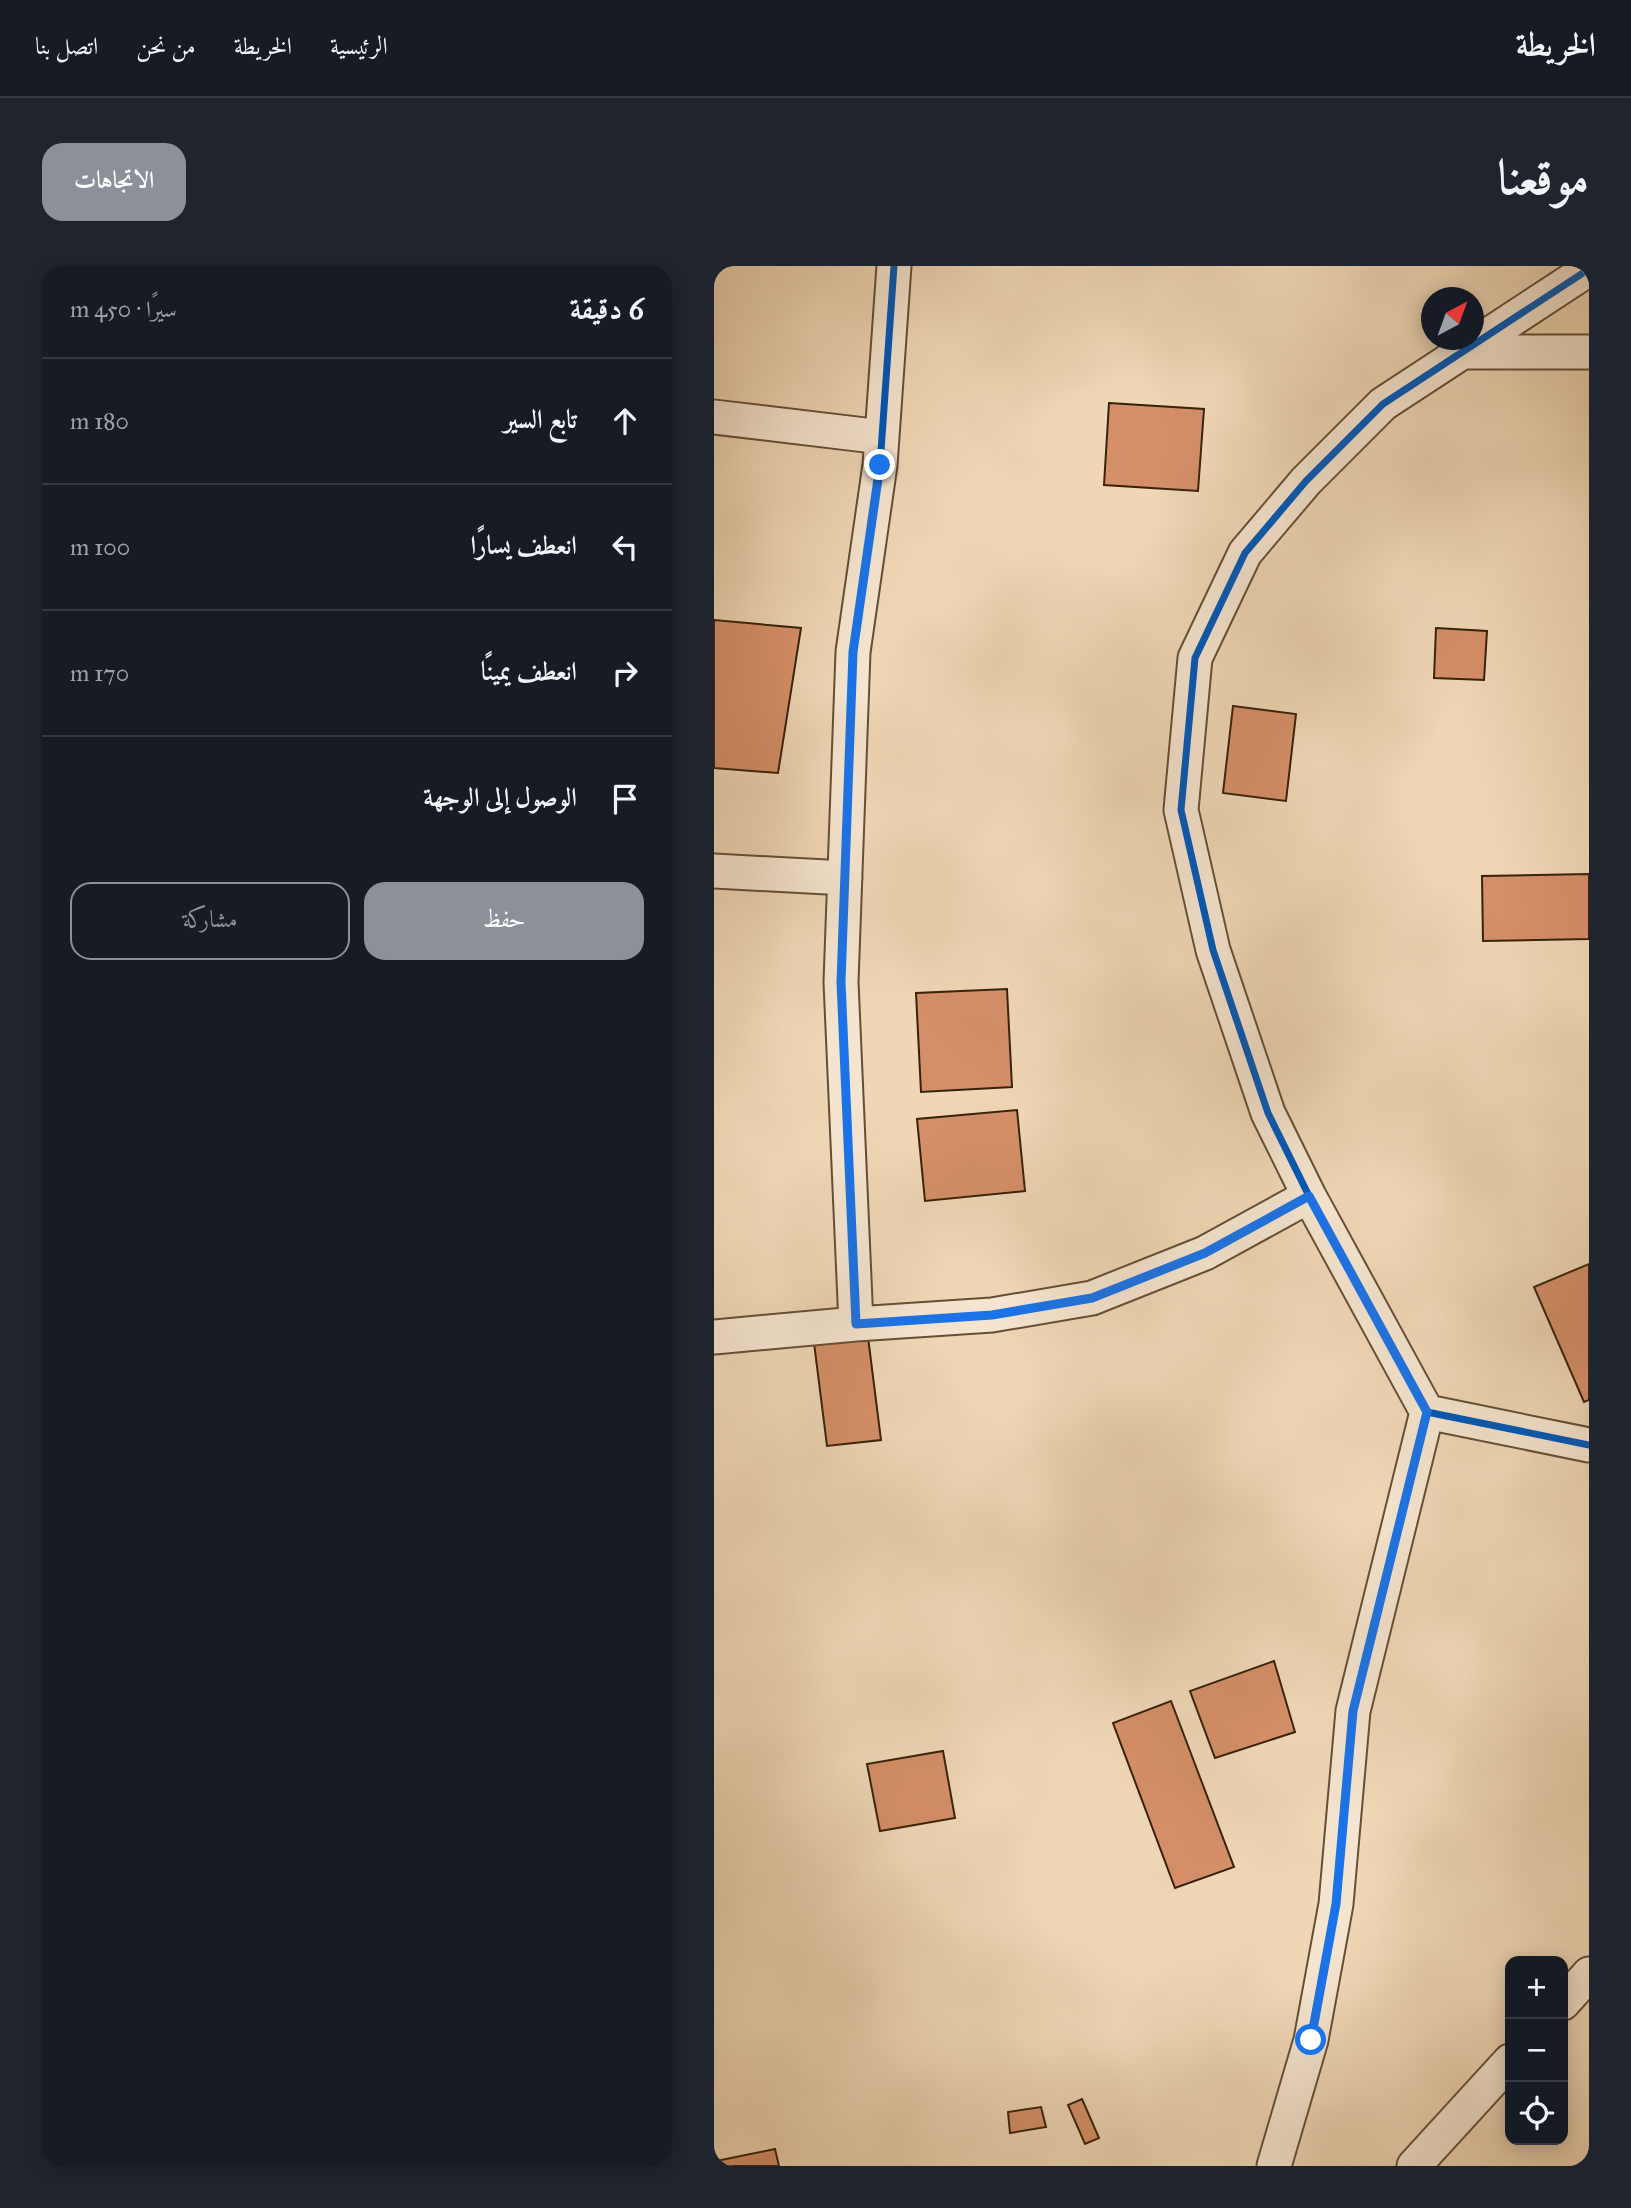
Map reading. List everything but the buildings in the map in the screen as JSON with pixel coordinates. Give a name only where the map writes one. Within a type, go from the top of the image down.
[{"type":"street","points":[[856,1324],[841,982],[853,652],[882,437],[894,266]]},
{"type":"street","points":[[1274,2166],[1311,2040],[1336,1904],[1353,1711],[1427,1412],[1309,1196],[1268,1113],[1213,950],[1181,810],[1195,658],[1245,553],[1306,481],[1383,404],[1589,269]]},
{"type":"street","points":[[1460,352],[1589,352]]},
{"type":"street","points":[[714,417],[882,437]]},
{"type":"street","points":[[714,871],[845,878]]},
{"type":"street","points":[[714,1337],[992,1315],[1092,1298],[1205,1253],[1309,1196]]},
{"type":"street","points":[[1427,1412],[1589,1445]]},
{"type":"street","points":[[1568,1997],[1589,1974]]},
{"type":"street","points":[[1414,2166],[1505,2066]]},
{"type":"cycle path","points":[[856,1324],[841,982],[853,652],[880,465],[894,266]]},
{"type":"cycle path","points":[[1589,269],[1383,404],[1306,481],[1245,553],[1195,658],[1181,810],[1213,950],[1268,1113],[1309,1196],[1427,1412],[1589,1445]]},
{"type":"route","points":[[880,465],[853,652],[841,982],[856,1324],[992,1315],[1092,1298],[1205,1253],[1309,1196],[1427,1412],[1353,1711],[1336,1904],[1311,2040]]}]
